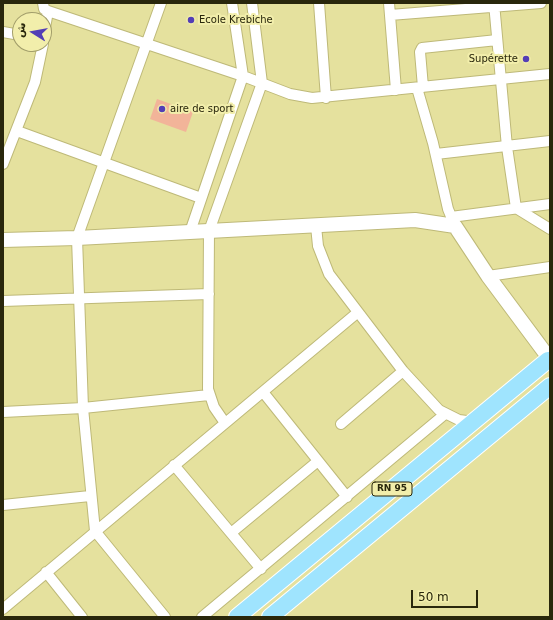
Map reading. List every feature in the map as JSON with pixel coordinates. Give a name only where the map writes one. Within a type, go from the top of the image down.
[{"type":"highway","name":"RN 95","points":[[237,617],[474,422],[546,353]]},
{"type":"highway","name":"RN 95","points":[[270,617],[550,386]]},
{"type":"main road","points":[[3,240],[77,238],[415,220],[453,222],[488,276],[528,333],[546,353]]},
{"type":"street","points":[[161,3],[77,238],[83,408],[94,531],[165,617]]},
{"type":"street","points":[[190,232],[243,76],[232,3]]},
{"type":"street","points":[[225,423],[217,413],[209,395],[207,382],[210,231],[262,83],[252,3]]},
{"type":"street","points":[[319,3],[326,98]]},
{"type":"street","points":[[389,3],[396,90]]},
{"type":"street","points":[[390,16],[495,5],[541,3]]},
{"type":"street","points":[[495,5],[501,79],[516,208]]},
{"type":"street","points":[[45,7],[146,44],[243,76],[294,95],[312,98],[326,98],[550,74]]},
{"type":"street","points":[[498,40],[421,49],[420,88],[453,222],[516,208],[550,204]]},
{"type":"street","points":[[3,164],[35,82],[41,52]]},
{"type":"street","points":[[17,131],[201,198]]},
{"type":"street","points":[[436,154],[550,141]]},
{"type":"street","points":[[516,208],[550,229]]},
{"type":"street","points":[[316,226],[318,246],[324,265],[357,313],[434,406],[445,414],[459,420],[474,422]]},
{"type":"street","points":[[488,276],[550,267]]},
{"type":"street","points":[[3,301],[209,294]]},
{"type":"street","points":[[3,609],[94,531],[357,313]]},
{"type":"street","points":[[341,424],[404,371]]},
{"type":"street","points":[[263,392],[347,497]]},
{"type":"street","points":[[3,412],[83,408],[209,395]]},
{"type":"street","points":[[202,617],[261,570],[445,414]]},
{"type":"street","points":[[231,533],[318,461]]},
{"type":"street","points":[[174,465],[261,570]]},
{"type":"street","points":[[3,504],[90,496]]},
{"type":"street","points":[[46,572],[82,617]]},
{"type":"shaded area","points":[[157,99],[193,112],[186,132],[150,119]]},
{"type":"place","name":"Ecole Krebiche","points":[[191,20]]},
{"type":"place","name":"Supérette","points":[[526,59]]},
{"type":"place","name":"aire de sport","points":[[162,109]]}]
